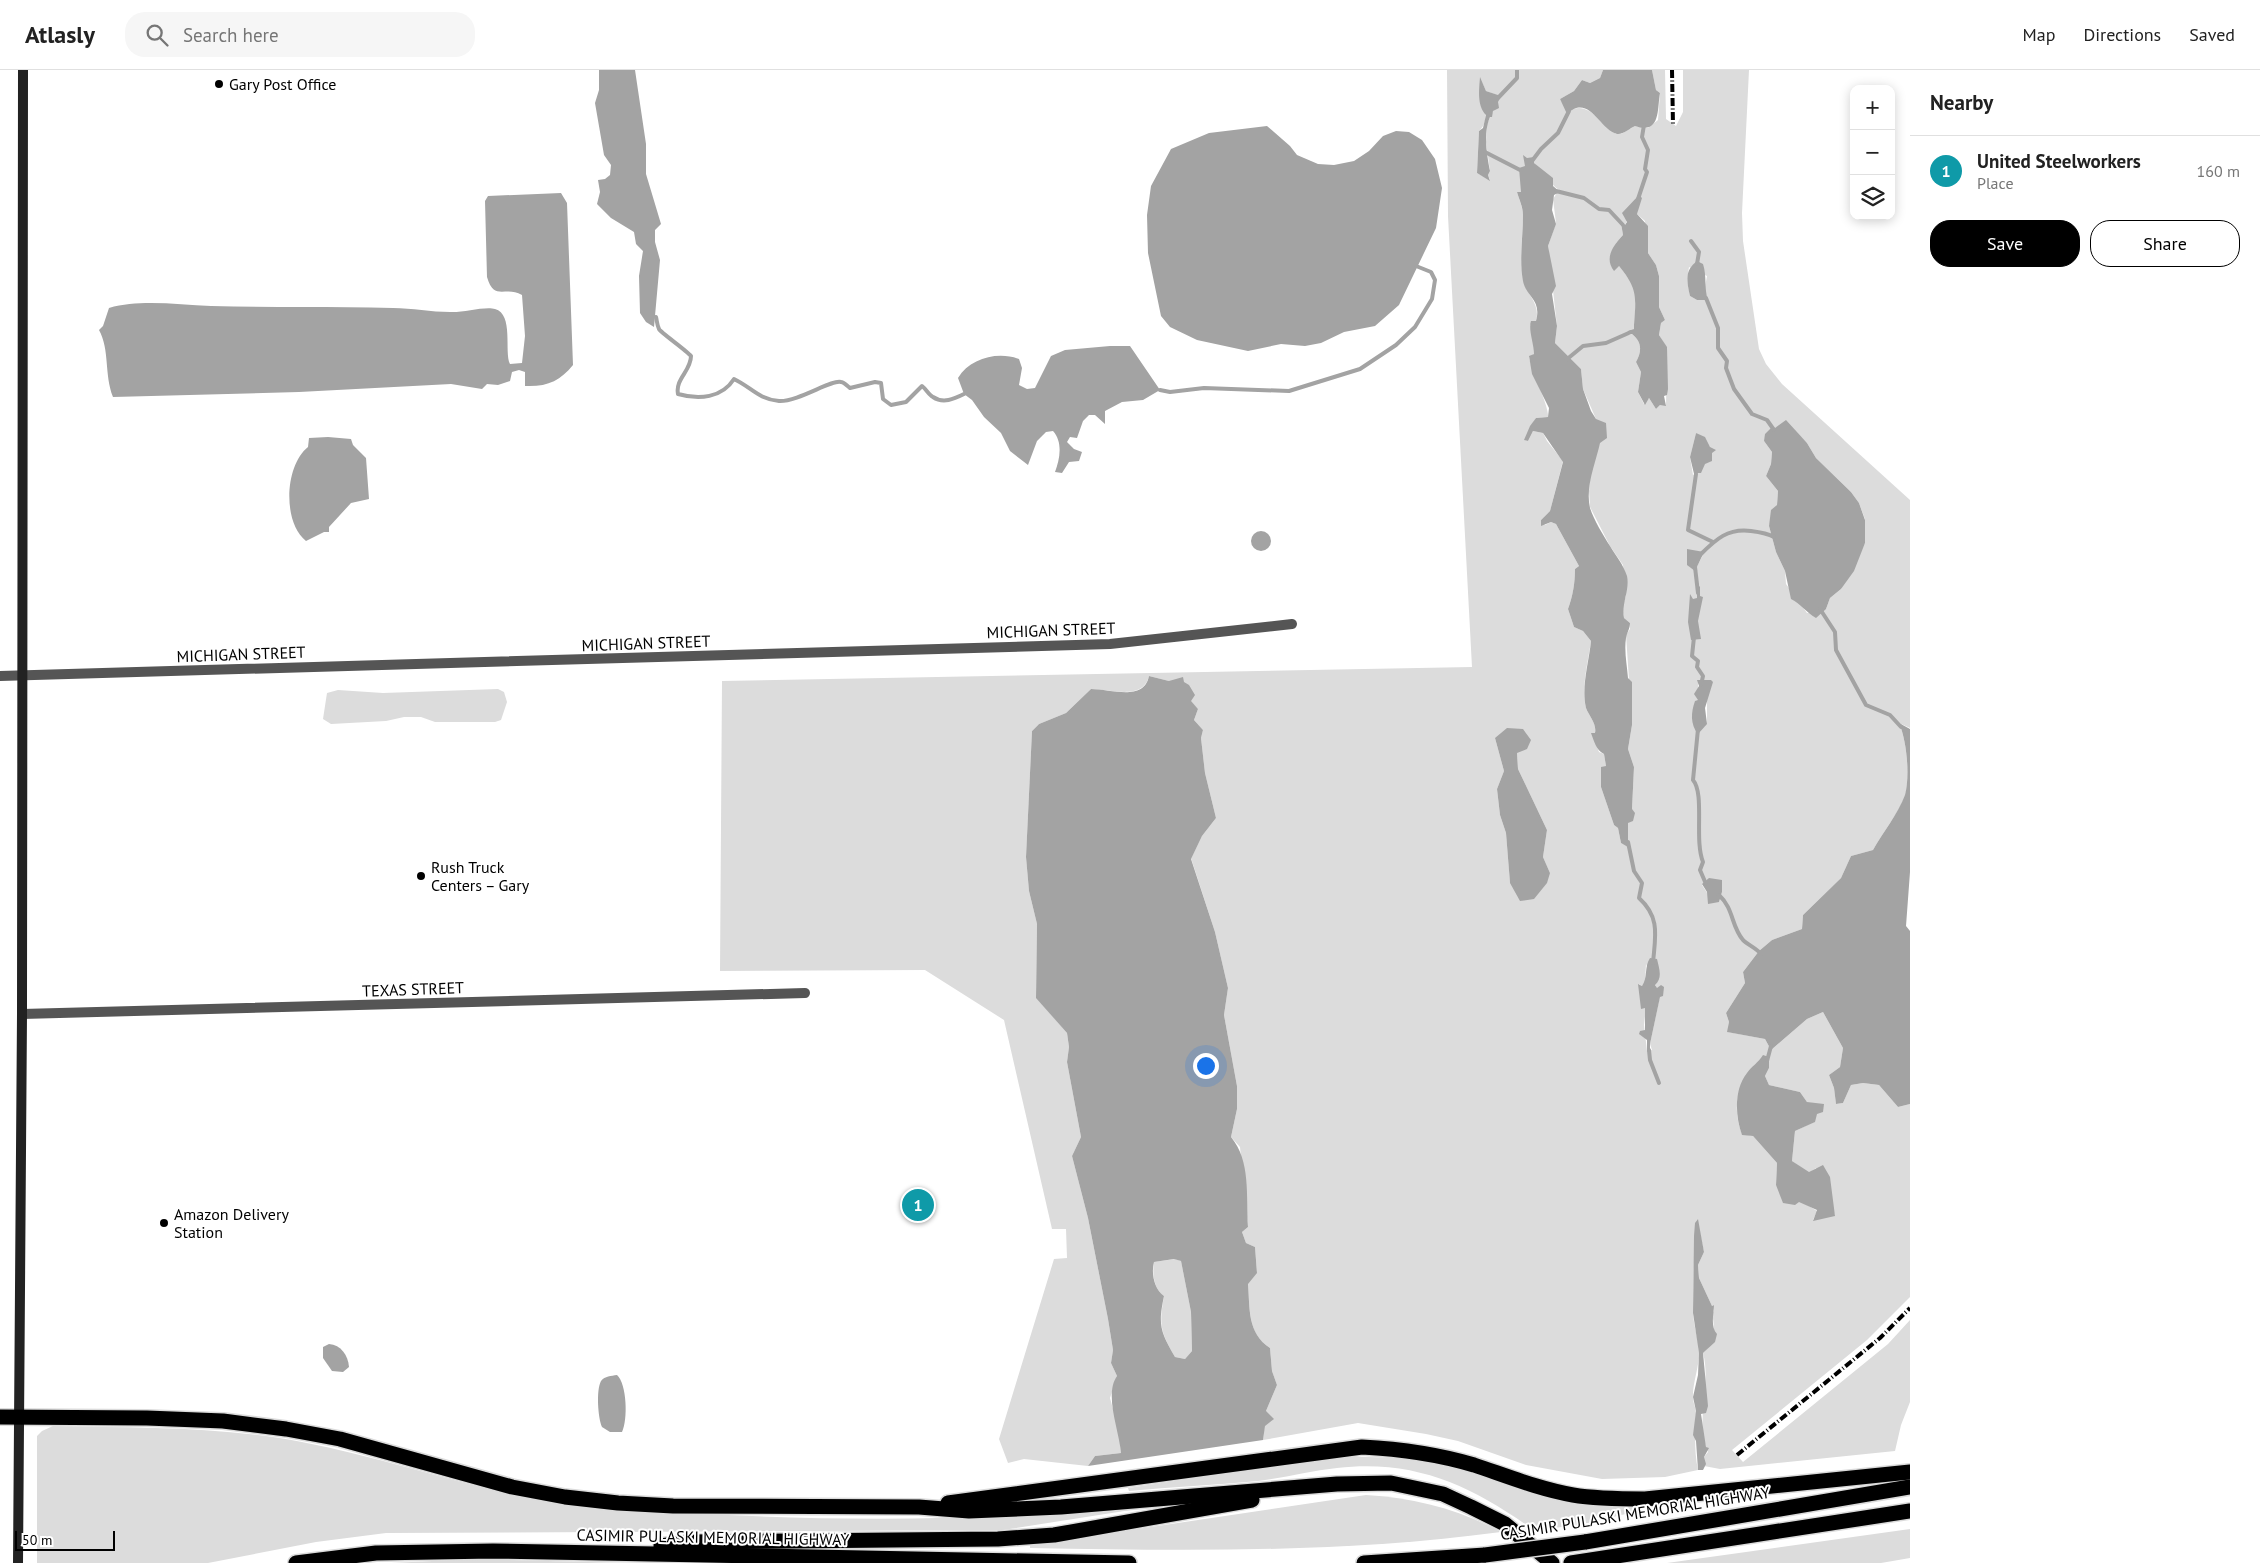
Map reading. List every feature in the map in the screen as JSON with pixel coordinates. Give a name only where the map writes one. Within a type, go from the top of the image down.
[{"type":"highway","points":[[0,1417],[147,1418],[223,1422],[286,1429],[340,1439],[512,1488],[618,1503],[673,1506],[919,1506],[969,1511],[1061,1507],[1337,1484],[1391,1483],[1443,1494],[1505,1524],[1552,1563]]},
{"type":"highway","points":[[919,1506],[1362,1447],[1398,1449],[1435,1455],[1534,1486],[1574,1496],[1614,1499],[1645,1498],[1910,1472]]},
{"type":"highway","points":[[612,1552],[687,1542],[922,1541],[1054,1534],[1337,1484]]},
{"type":"highway","name":"CASIMIR PULASKI MEMORIAL HIGHWAY","points":[[1364,1563],[1485,1555],[1585,1542],[1910,1487]]},
{"type":"highway","points":[[1571,1563],[1910,1511]]},
{"type":"highway","name":"CASIMIR PULASKI MEMORIAL HIGHWAY","points":[[296,1563],[376,1553],[493,1551],[1130,1563]]},
{"type":"street","points":[[18,1563],[22,1014],[23,70]]},
{"type":"street","name":"MICHIGAN STREET","points":[[0,676],[1110,644],[1292,624]]},
{"type":"street","name":"TEXAS STREET","points":[[22,1014],[805,993]]},
{"type":"shaded area","points":[[599,70],[635,70],[646,144],[646,174],[661,224],[655,230],[655,242],[660,260],[654,327],[646,322],[640,313],[639,276],[643,251],[636,244],[634,232],[611,218],[597,204],[600,192],[598,180],[605,179],[610,175],[611,165],[604,155],[595,103],[599,90]]},
{"type":"shaded area","points":[[1447,70],[1603,70],[1600,78],[1590,83],[1582,80],[1574,91],[1560,99],[1568,113],[1580,108],[1587,110],[1593,113],[1616,134],[1621,134],[1635,126],[1648,128],[1658,120],[1660,93],[1656,90],[1652,70],[1665,70],[1666,119],[1676,126],[1683,112],[1683,70],[1749,70],[1742,213],[1743,241],[1759,349],[1766,364],[1782,384],[1910,500],[1910,728],[1899,723],[1907,759],[1907,788],[1905,796],[1873,850],[1851,856],[1841,878],[1803,915],[1802,929],[1772,940],[1759,951],[1743,972],[1745,983],[1726,1013],[1729,1022],[1728,1032],[1765,1039],[1771,1050],[1807,1019],[1823,1012],[1843,1048],[1840,1067],[1829,1075],[1834,1088],[1836,1104],[1843,1103],[1851,1085],[1863,1083],[1879,1085],[1898,1107],[1910,1104],[1910,1297],[1867,1340],[1732,1450],[1743,1462],[1888,1344],[1910,1320],[1910,1402],[1901,1425],[1895,1451],[1720,1469],[1704,1466],[1704,1457],[1708,1452],[1703,1427],[1706,1378],[1703,1353],[1714,1335],[1712,1313],[1714,1305],[1712,1306],[1699,1278],[1698,1265],[1704,1252],[1697,1219],[1693,1311],[1699,1353],[1693,1400],[1696,1413],[1695,1449],[1698,1470],[1665,1477],[1602,1479],[1526,1465],[1458,1441],[1358,1423],[1263,1440],[1266,1411],[1277,1385],[1272,1371],[1270,1348],[1257,1335],[1253,1327],[1250,1311],[1248,1283],[1257,1272],[1255,1247],[1246,1243],[1242,1232],[1248,1227],[1240,1147],[1231,1137],[1237,1109],[1237,1086],[1224,1015],[1228,988],[1215,932],[1191,858],[1202,836],[1216,818],[1205,773],[1201,738],[1203,730],[1194,720],[1198,709],[1169,681],[1149,676],[1146,684],[1140,689],[1133,691],[1091,689],[1066,713],[1039,724],[1032,731],[1026,857],[1029,891],[1037,924],[1036,997],[1067,1033],[1069,1047],[1067,1062],[1081,1137],[1072,1156],[1088,1218],[1108,1319],[1113,1350],[1111,1363],[1117,1376],[1110,1398],[1119,1431],[1121,1453],[1095,1456],[1088,1466],[1024,1459],[1008,1463],[999,1439],[1054,1259],[1067,1258],[1066,1229],[1052,1229],[1004,1020],[925,970],[720,971],[722,681],[1472,667],[1448,216]],"holes":[[[1481,80],[1486,91],[1500,96],[1487,124],[1486,142],[1490,180],[1477,173],[1479,131],[1485,120],[1486,107]],[[1534,163],[1559,190],[1553,199],[1556,223],[1548,246],[1557,326],[1555,343],[1581,369],[1583,389],[1596,419],[1589,491],[1590,507],[1610,546],[1623,565],[1626,596],[1622,607],[1624,618],[1630,623],[1630,629],[1626,635],[1632,725],[1628,749],[1634,767],[1632,809],[1626,830],[1628,846],[1621,843],[1618,828],[1614,825],[1601,787],[1606,766],[1604,754],[1599,752],[1592,733],[1595,733],[1595,726],[1586,708],[1584,692],[1591,641],[1583,631],[1574,627],[1568,609],[1575,579],[1575,569],[1579,566],[1556,524],[1551,522],[1545,525],[1541,520],[1550,511],[1563,461],[1543,433],[1533,431],[1528,441],[1525,440],[1536,418],[1548,417],[1548,412],[1529,357],[1534,354],[1534,341],[1530,325],[1536,321],[1537,314],[1535,303],[1524,284],[1523,278],[1521,254],[1523,212],[1517,192],[1521,192],[1525,167]],[[1639,195],[1637,214],[1645,221],[1648,253],[1656,265],[1659,276],[1659,307],[1665,320],[1661,323],[1659,335],[1667,348],[1666,405],[1660,405],[1656,409],[1649,398],[1644,404],[1638,392],[1641,372],[1636,362],[1640,347],[1638,340],[1632,334],[1628,335],[1634,329],[1636,297],[1633,284],[1619,266],[1616,243],[1623,235],[1621,223],[1625,225]],[[1689,267],[1707,276],[1705,287],[1707,300],[1697,300],[1690,296],[1687,280]],[[1788,425],[1807,443],[1816,458],[1851,492],[1859,503],[1865,519],[1865,543],[1841,589],[1830,598],[1826,609],[1807,613],[1786,584],[1785,571],[1776,552],[1769,526],[1777,505],[1778,491],[1766,476],[1771,464],[1772,452],[1764,441],[1775,428]],[[1696,433],[1710,447],[1697,473],[1693,475],[1690,457]],[[1687,554],[1703,555],[1695,570],[1688,561]],[[1698,680],[1701,682],[1707,698],[1707,724],[1698,700]],[[1495,738],[1517,753],[1518,769],[1547,830],[1543,857],[1550,873],[1510,883],[1506,833],[1500,815],[1497,789],[1504,771]],[[1705,881],[1721,886],[1722,892],[1719,902],[1713,902],[1702,885]],[[1646,964],[1660,996],[1650,1044],[1652,1050],[1647,1051],[1644,1025],[1646,1008],[1639,984],[1642,986],[1645,982]],[[1758,1063],[1769,1068],[1765,1076],[1769,1085],[1800,1092],[1807,1102],[1814,1122],[1795,1131],[1792,1161],[1809,1173],[1816,1168],[1835,1215],[1813,1220],[1817,1211],[1776,1185],[1777,1163],[1753,1136],[1742,1134],[1737,1115],[1738,1096],[1745,1078]]]},
{"type":"shaded area","points":[[1603,70],[1652,70],[1656,90],[1660,93],[1658,113],[1654,124],[1643,128],[1635,126],[1617,134],[1611,131],[1588,110],[1582,108],[1575,109],[1567,114],[1560,99],[1574,91],[1582,80],[1590,83],[1600,78]]},
{"type":"shaded area","points":[[1480,77],[1486,91],[1501,96],[1498,102],[1499,108],[1493,111],[1487,130],[1486,144],[1490,181],[1477,173],[1479,131],[1483,128],[1486,115],[1480,102]]},
{"type":"shaded area","points":[[1267,126],[1290,146],[1297,155],[1318,164],[1334,165],[1354,161],[1369,151],[1383,136],[1396,131],[1409,132],[1422,140],[1435,159],[1442,188],[1436,228],[1399,305],[1375,326],[1344,332],[1321,343],[1305,346],[1281,344],[1248,351],[1197,340],[1170,327],[1161,316],[1148,253],[1147,215],[1151,186],[1171,149],[1209,133]]},
{"type":"shaded area","points":[[1523,155],[1527,158],[1534,157],[1534,163],[1553,178],[1553,186],[1560,192],[1554,195],[1552,210],[1556,224],[1548,246],[1556,286],[1552,294],[1557,326],[1555,343],[1581,369],[1583,389],[1591,411],[1596,419],[1606,423],[1607,438],[1600,443],[1590,483],[1589,500],[1594,517],[1604,537],[1624,568],[1628,581],[1623,613],[1624,618],[1630,623],[1625,648],[1628,678],[1632,682],[1632,725],[1628,749],[1634,767],[1632,809],[1635,813],[1633,821],[1628,823],[1628,847],[1621,843],[1618,828],[1614,825],[1601,787],[1601,767],[1606,766],[1604,754],[1594,742],[1591,733],[1595,733],[1595,726],[1586,708],[1584,692],[1591,641],[1583,631],[1574,627],[1568,609],[1575,579],[1575,569],[1579,566],[1556,524],[1551,522],[1541,526],[1541,520],[1550,511],[1563,462],[1543,433],[1533,431],[1528,441],[1524,440],[1536,418],[1548,417],[1549,408],[1532,374],[1529,356],[1534,354],[1530,324],[1531,321],[1536,321],[1537,308],[1525,286],[1522,273],[1523,212],[1517,192],[1521,192],[1519,168],[1525,166]]},
{"type":"shaded area","points":[[561,193],[567,203],[573,365],[552,382],[525,386],[525,372],[519,370],[512,372],[510,381],[498,385],[487,384],[482,389],[451,384],[299,392],[113,397],[110,388],[105,346],[99,330],[103,326],[109,308],[121,305],[160,303],[234,307],[400,308],[450,312],[491,308],[501,312],[505,318],[510,364],[522,363],[525,336],[522,295],[511,291],[497,291],[490,285],[487,277],[485,201],[488,196]]},
{"type":"shaded area","points":[[1639,195],[1642,198],[1637,214],[1648,226],[1648,253],[1656,265],[1659,276],[1659,307],[1665,320],[1661,323],[1659,335],[1667,347],[1668,389],[1667,395],[1664,396],[1666,406],[1660,405],[1656,409],[1649,398],[1645,405],[1638,392],[1641,372],[1636,362],[1640,347],[1638,340],[1632,334],[1627,334],[1628,331],[1634,329],[1635,300],[1633,287],[1619,266],[1614,271],[1610,261],[1613,248],[1623,235],[1621,223],[1625,225],[1627,222],[1622,213]]},
{"type":"shaded area","points":[[1697,261],[1703,264],[1708,300],[1697,300],[1690,296],[1687,281],[1688,273]]},
{"type":"shaded area","points":[[1130,346],[1160,390],[1143,400],[1122,402],[1105,411],[1105,424],[1095,415],[1089,415],[1083,421],[1077,438],[1070,437],[1067,442],[1074,449],[1082,452],[1079,461],[1069,462],[1062,473],[1055,472],[1060,451],[1058,440],[1053,431],[1046,432],[1037,441],[1028,465],[1010,451],[1001,433],[984,417],[972,400],[964,394],[958,378],[963,371],[977,361],[994,356],[1011,357],[1019,359],[1022,368],[1019,385],[1027,389],[1035,388],[1051,356],[1065,350]]},
{"type":"shaded area","points":[[1786,420],[1807,443],[1816,458],[1851,492],[1859,503],[1865,520],[1865,543],[1854,571],[1841,589],[1830,598],[1826,609],[1816,618],[1791,599],[1785,571],[1776,552],[1769,526],[1771,510],[1777,505],[1778,491],[1766,476],[1771,464],[1772,452],[1764,441],[1765,434],[1772,427],[1775,428]]},
{"type":"shaded area","points":[[1696,433],[1705,437],[1710,447],[1716,450],[1712,453],[1712,461],[1705,464],[1701,473],[1697,473],[1695,478],[1690,457]]},
{"type":"shaded area","points":[[309,438],[351,439],[353,445],[366,458],[369,499],[351,503],[329,527],[329,532],[324,532],[306,541],[298,532],[293,521],[289,494],[291,480],[300,455],[308,447]]},
{"type":"shaded area","points":[[1257,531],[1265,531],[1271,537],[1271,545],[1265,551],[1257,551],[1251,545],[1251,537]]},
{"type":"shaded area","points":[[1687,549],[1704,552],[1695,571],[1687,565]]},
{"type":"shaded area","points":[[1700,586],[1700,596],[1703,597],[1698,621],[1701,639],[1691,640],[1688,622],[1690,594],[1693,599],[1697,598],[1697,589]]},
{"type":"shaded area","points":[[1149,676],[1169,681],[1183,677],[1184,682],[1189,685],[1195,695],[1191,701],[1198,709],[1194,720],[1203,730],[1201,738],[1205,773],[1216,818],[1202,836],[1191,859],[1215,932],[1228,988],[1224,1015],[1237,1086],[1237,1109],[1231,1137],[1242,1157],[1245,1168],[1248,1227],[1242,1232],[1246,1243],[1255,1247],[1257,1273],[1248,1284],[1250,1311],[1253,1327],[1257,1335],[1270,1348],[1272,1371],[1277,1385],[1266,1411],[1274,1419],[1265,1426],[1263,1440],[1088,1466],[1095,1456],[1121,1453],[1112,1402],[1113,1384],[1117,1376],[1111,1363],[1113,1350],[1108,1319],[1088,1218],[1072,1156],[1081,1137],[1067,1062],[1069,1047],[1067,1033],[1036,998],[1037,924],[1029,891],[1026,857],[1032,731],[1039,724],[1066,713],[1091,689],[1134,692],[1146,684]],"holes":[[[1174,1259],[1181,1261],[1191,1312],[1192,1351],[1185,1359],[1175,1357],[1163,1334],[1161,1314],[1164,1296],[1156,1285],[1153,1271],[1154,1262]]]},
{"type":"shaded area","points":[[1697,680],[1711,680],[1713,682],[1705,708],[1707,724],[1698,734],[1692,718],[1695,701],[1698,700],[1694,694],[1699,686]]},
{"type":"shaded area","points":[[498,689],[504,692],[507,702],[501,720],[495,722],[435,722],[421,717],[404,717],[386,721],[331,724],[323,719],[327,693],[338,690],[383,693]]},
{"type":"shaded area","points":[[1899,723],[1910,729],[1910,872],[1906,926],[1910,931],[1910,1104],[1898,1107],[1879,1085],[1863,1083],[1851,1085],[1843,1103],[1836,1104],[1834,1088],[1829,1075],[1840,1067],[1843,1048],[1823,1012],[1807,1019],[1771,1050],[1765,1039],[1727,1032],[1729,1022],[1726,1013],[1745,983],[1743,972],[1759,951],[1772,940],[1802,929],[1803,915],[1841,878],[1851,856],[1873,850],[1894,816],[1902,802],[1907,787],[1906,749]]},
{"type":"shaded area","points":[[1507,728],[1523,729],[1531,740],[1527,749],[1517,753],[1518,769],[1547,830],[1543,857],[1550,873],[1547,883],[1534,899],[1520,901],[1510,883],[1506,833],[1500,815],[1497,789],[1504,771],[1495,738]]},
{"type":"shaded area","points":[[1709,878],[1722,880],[1722,892],[1719,902],[1708,904],[1707,892],[1702,884]]},
{"type":"shaded area","points":[[1650,958],[1657,959],[1659,969],[1660,976],[1655,985],[1657,988],[1661,985],[1664,987],[1650,1044],[1650,1054],[1647,1051],[1647,1040],[1639,1034],[1640,1031],[1645,1030],[1645,1008],[1641,1009],[1638,984],[1642,986],[1644,983]]},
{"type":"shaded area","points":[[1763,1055],[1769,1057],[1769,1068],[1765,1076],[1769,1085],[1800,1092],[1807,1102],[1824,1104],[1823,1112],[1817,1114],[1815,1122],[1795,1131],[1792,1161],[1809,1172],[1823,1165],[1830,1177],[1835,1216],[1813,1221],[1817,1210],[1799,1202],[1795,1205],[1783,1203],[1776,1185],[1777,1163],[1753,1136],[1742,1135],[1737,1111],[1740,1087],[1747,1073]]},
{"type":"shaded area","points":[[1698,1219],[1704,1252],[1698,1265],[1699,1278],[1712,1306],[1714,1305],[1713,1324],[1717,1334],[1715,1342],[1703,1353],[1708,1406],[1706,1413],[1701,1414],[1706,1447],[1709,1448],[1704,1457],[1706,1464],[1703,1470],[1698,1470],[1696,1441],[1693,1435],[1696,1411],[1693,1397],[1698,1375],[1699,1353],[1693,1313],[1694,1236],[1695,1223]]},
{"type":"shaded area","points":[[1175,1259],[1181,1261],[1191,1312],[1192,1351],[1185,1359],[1175,1357],[1166,1341],[1161,1321],[1164,1296],[1156,1285],[1153,1271],[1154,1262]]},
{"type":"shaded area","points":[[329,1344],[337,1346],[347,1358],[349,1367],[343,1372],[332,1371],[323,1358],[323,1347]]},
{"type":"shaded area","points":[[617,1375],[625,1394],[625,1419],[622,1432],[610,1432],[602,1427],[599,1417],[598,1391],[603,1379],[608,1376]]},
{"type":"shaded area","points":[[53,1426],[209,1430],[271,1437],[337,1449],[508,1494],[578,1507],[616,1511],[887,1519],[992,1517],[1150,1507],[1003,1530],[386,1533],[316,1542],[208,1563],[37,1563],[37,1436],[42,1431]]},
{"type":"shaded area","points":[[1336,1457],[1385,1457],[1434,1463],[1460,1469],[1556,1499],[1580,1504],[1633,1506],[1634,1512],[1588,1523],[1535,1531],[1489,1501],[1442,1479],[1418,1472],[1366,1466],[1327,1469],[1258,1481],[1129,1491],[1128,1488]]},
{"type":"shaded area","points":[[1366,1495],[1402,1499],[1436,1506],[1469,1517],[1501,1532],[1384,1544],[1325,1547],[1207,1550],[1030,1548],[1030,1545]]},
{"type":"shaded area","points":[[1910,1529],[1910,1558],[1881,1563],[1667,1563]]},
{"type":"shaded area","points":[[474,1559],[627,1563],[391,1563]]},
{"type":"waterway","points":[[1498,98],[1517,78],[1517,70]]},
{"type":"waterway","points":[[1532,161],[1541,149],[1558,133],[1569,111]]},
{"type":"waterway","points":[[1638,199],[1647,172],[1645,169],[1648,150],[1642,137],[1644,125]]},
{"type":"waterway","points":[[1485,152],[1522,171]]},
{"type":"waterway","points":[[1556,191],[1584,198],[1599,209],[1609,210],[1623,225]]},
{"type":"waterway","points":[[1691,241],[1699,252],[1697,264]]},
{"type":"waterway","points":[[1160,390],[1170,392],[1204,388],[1289,391],[1360,369],[1396,345],[1415,327],[1432,299],[1435,280],[1431,272],[1416,266]]},
{"type":"waterway","points":[[1706,298],[1718,328],[1718,348],[1727,361],[1726,368],[1734,389],[1752,414],[1767,420],[1774,430]]},
{"type":"waterway","points":[[656,317],[660,331],[691,356],[689,366],[679,384],[678,394],[694,397],[717,394],[734,379],[766,398],[779,401],[795,398],[837,382],[841,382],[850,388],[875,382],[881,383],[883,399],[891,405],[906,402],[922,386],[932,396],[941,400],[952,399],[964,394]]},
{"type":"waterway","points":[[1566,360],[1583,346],[1606,343],[1631,332]]},
{"type":"waterway","points":[[1696,474],[1688,530],[1713,542]]},
{"type":"waterway","points":[[1700,555],[1711,544],[1723,536],[1736,531],[1757,532],[1774,537]]},
{"type":"waterway","points":[[1695,567],[1698,593]]},
{"type":"waterway","points":[[1820,609],[1835,632],[1836,650],[1866,705],[1890,715],[1901,727]]},
{"type":"waterway","points":[[1694,637],[1692,656],[1698,661],[1697,667],[1703,676],[1701,685]]},
{"type":"waterway","points":[[1698,729],[1693,780],[1697,787],[1699,806],[1699,842],[1703,862],[1700,870],[1706,884]]},
{"type":"waterway","points":[[1628,842],[1634,871],[1642,883],[1639,898],[1646,905],[1654,920],[1653,963]]},
{"type":"waterway","points":[[1719,895],[1724,900],[1739,935],[1761,954]]},
{"type":"waterway","points":[[1767,1061],[1771,1046]]},
{"type":"waterway","points":[[1649,1050],[1650,1060],[1659,1083]]},
{"type":"railway","points":[[1672,70],[1673,125]]},
{"type":"railway","points":[[1737,1455],[1880,1338],[1910,1308]]},
{"type":"place","name":"Gary Post Office","points":[[219,84]]},
{"type":"place","name":"Rush Truck Centers – Gary","points":[[421,876]]},
{"type":"place","name":"United Steelworkers","points":[[918,1205]]},
{"type":"place","name":"Amazon Delivery Station","points":[[164,1223]]}]
